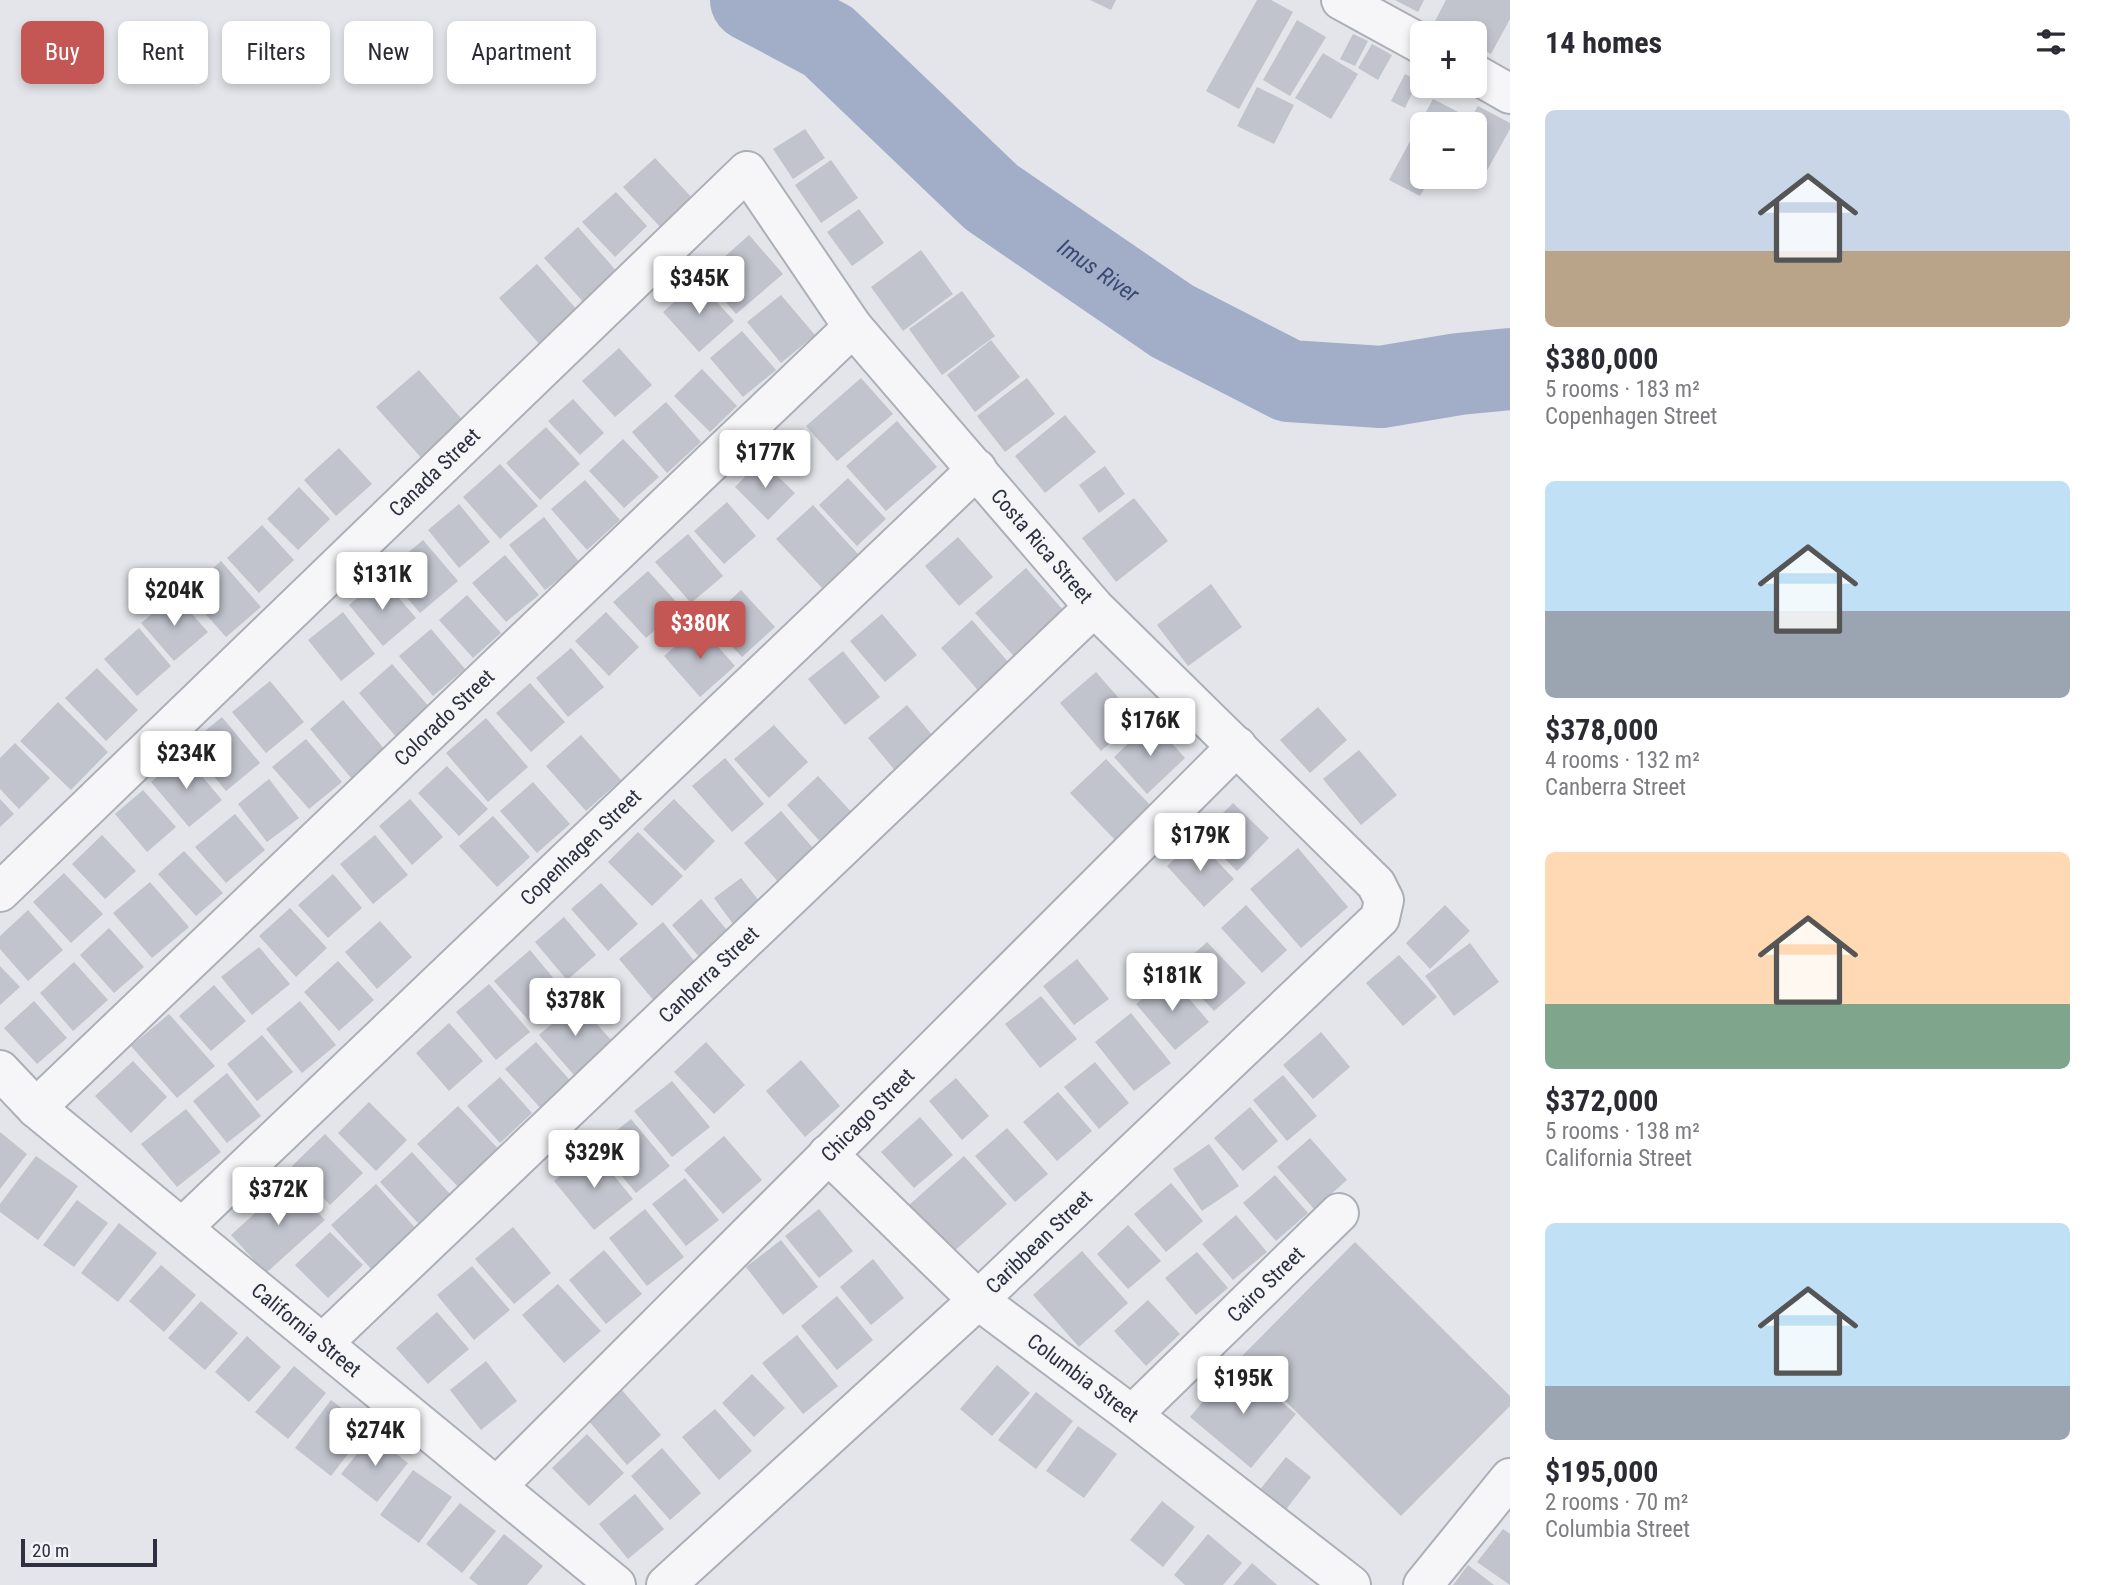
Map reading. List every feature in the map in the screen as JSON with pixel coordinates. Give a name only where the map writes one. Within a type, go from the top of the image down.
[{"type":"street","points":[[1341,0],[1410,38]]},
{"type":"street","points":[[1487,81],[1510,94]]},
{"type":"street","name":"Costa Rica Street","points":[[747,172],[853,327],[1094,607],[1376,884]]},
{"type":"street","name":"Canada Street","points":[[0,892],[747,172]]},
{"type":"street","name":"Colorado Street","points":[[36,1108],[853,327]]},
{"type":"street","name":"Copenhagen Street","points":[[183,1227],[977,469]]},
{"type":"street","name":"Canberra Street","points":[[324,1342],[1094,607]]},
{"type":"street","name":"Chicago Street","points":[[498,1485],[1237,746]]},
{"type":"street","name":"Caribbean Street","points":[[666,1585],[978,1300],[1380,918],[1384,900],[1376,884]]},
{"type":"street","name":"California Street","points":[[0,1070],[36,1108],[498,1485],[616,1585]]},
{"type":"street","name":"Columbia Street","points":[[828,1154],[978,1300],[1132,1415],[1351,1585]]},
{"type":"street","name":"Cairo Street","points":[[1132,1415],[1339,1213]]},
{"type":"street","points":[[1423,1585],[1510,1478]]},
{"type":"building","points":[[1090,0],[1116,0],[1111,10]]},
{"type":"building","points":[[1257,0],[1271,0],[1293,12],[1239,109],[1206,91]]},
{"type":"building","points":[[1395,0],[1424,0],[1418,12]]},
{"type":"building","points":[[1446,0],[1510,0],[1510,19],[1491,54],[1487,52],[1487,21],[1435,21]]},
{"type":"building","points":[[1297,20],[1326,37],[1290,96],[1263,80]]},
{"type":"building","points":[[1353,34],[1368,41],[1355,66],[1340,59]]},
{"type":"building","points":[[1372,44],[1392,55],[1378,80],[1358,68]]},
{"type":"building","points":[[1323,53],[1358,74],[1331,119],[1295,98]]},
{"type":"building","points":[[1405,74],[1410,77],[1410,98],[1405,108],[1391,101]]},
{"type":"building","points":[[1257,87],[1294,105],[1274,144],[1237,126]]},
{"type":"building","points":[[1433,99],[1458,112],[1426,112]]},
{"type":"building","points":[[1478,106],[1510,123],[1510,129],[1487,171],[1487,112],[1474,112]]},
{"type":"building","points":[[805,129],[825,158],[793,179],[773,149]]},
{"type":"building","points":[[1410,141],[1410,189],[1424,189],[1420,196],[1389,180]]},
{"type":"building","points":[[655,158],[694,200],[662,229],[623,187]]},
{"type":"building","points":[[831,160],[858,198],[821,223],[795,185]]},
{"type":"building","points":[[616,192],[647,226],[615,257],[582,222]]},
{"type":"building","points":[[859,209],[884,243],[852,266],[827,232]]},
{"type":"building","points":[[578,227],[619,274],[585,304],[544,258]]},
{"type":"building","points":[[749,235],[783,274],[736,314],[703,276]]},
{"type":"building","points":[[921,250],[953,294],[903,331],[871,287]]},
{"type":"building","points":[[537,264],[578,311],[540,345],[499,298]]},
{"type":"building","points":[[698,281],[734,321],[699,352],[663,312]]},
{"type":"building","points":[[962,291],[995,336],[942,375],[909,329]]},
{"type":"building","points":[[781,295],[815,335],[781,363],[747,322]]},
{"type":"building","points":[[742,331],[776,370],[743,397],[710,358]]},
{"type":"building","points":[[991,340],[1020,377],[975,412],[947,375]]},
{"type":"building","points":[[619,348],[652,385],[615,417],[582,381]]},
{"type":"building","points":[[702,369],[737,406],[710,432],[674,396]]},
{"type":"building","points":[[419,370],[466,424],[424,461],[376,407]]},
{"type":"building","points":[[861,378],[893,414],[837,461],[806,426]]},
{"type":"building","points":[[1027,378],[1055,414],[1005,452],[977,416]]},
{"type":"building","points":[[573,399],[604,433],[580,455],[548,421]]},
{"type":"building","points":[[666,402],[701,442],[667,473],[632,432]]},
{"type":"building","points":[[1065,415],[1096,452],[1045,493],[1015,456]]},
{"type":"building","points":[[897,421],[937,467],[886,511],[846,466]]},
{"type":"building","points":[[546,427],[580,464],[540,500],[506,463]]},
{"type":"building","points":[[623,439],[659,477],[624,508],[589,471]]},
{"type":"building","points":[[339,448],[372,484],[336,516],[304,480]]},
{"type":"building","points":[[761,460],[795,493],[768,520],[735,487]]},
{"type":"building","points":[[500,464],[538,506],[500,539],[463,497]]},
{"type":"building","points":[[1105,466],[1125,494],[1099,513],[1079,485]]},
{"type":"building","points":[[848,478],[886,519],[857,546],[819,505]]},
{"type":"building","points":[[585,480],[620,520],[587,550],[551,509]]},
{"type":"building","points":[[299,487],[330,519],[298,550],[267,519]]},
{"type":"building","points":[[1134,498],[1168,541],[1116,582],[1082,538]]},
{"type":"building","points":[[727,502],[756,536],[724,564],[694,531]]},
{"type":"building","points":[[459,504],[490,542],[459,568],[428,530]]},
{"type":"building","points":[[813,505],[858,554],[822,588],[776,539]]},
{"type":"building","points":[[544,517],[580,563],[545,590],[509,545]]},
{"type":"building","points":[[262,525],[294,560],[259,593],[227,558]]},
{"type":"building","points":[[688,534],[723,576],[691,603],[655,562]]},
{"type":"building","points":[[958,537],[993,577],[959,606],[925,566]]},
{"type":"building","points":[[423,540],[458,581],[420,613],[385,572]]},
{"type":"building","points":[[505,555],[539,595],[506,622],[472,583]]},
{"type":"building","points":[[221,561],[261,607],[226,637],[186,592]]},
{"type":"building","points":[[1026,568],[1071,619],[1020,663],[975,613]]},
{"type":"building","points":[[648,571],[681,607],[646,638],[613,602]]},
{"type":"building","points":[[381,577],[416,618],[383,646],[349,605]]},
{"type":"building","points":[[1211,584],[1242,627],[1188,666],[1157,625]]},
{"type":"building","points":[[741,590],[775,627],[742,657],[708,621]]},
{"type":"building","points":[[175,595],[208,632],[174,661],[141,623]]},
{"type":"building","points":[[467,595],[501,633],[473,658],[439,620]]},
{"type":"building","points":[[343,612],[375,654],[341,681],[308,640]]},
{"type":"building","points":[[606,612],[639,647],[609,676],[575,641]]},
{"type":"building","points":[[882,614],[917,655],[885,682],[850,641]]},
{"type":"building","points":[[972,620],[1015,670],[983,696],[941,648]]},
{"type":"building","points":[[699,625],[735,666],[700,697],[664,656]]},
{"type":"building","points":[[139,628],[171,666],[137,696],[104,659]]},
{"type":"building","points":[[431,629],[465,669],[433,696],[399,656]]},
{"type":"building","points":[[571,648],[604,687],[568,717],[536,678]]},
{"type":"building","points":[[843,651],[880,697],[845,725],[808,679]]},
{"type":"building","points":[[392,664],[431,709],[397,738],[359,693]]},
{"type":"building","points":[[97,668],[138,710],[106,741],[65,698]]},
{"type":"building","points":[[1096,672],[1137,719],[1101,751],[1060,703]]},
{"type":"building","points":[[270,681],[304,722],[266,753],[232,712]]},
{"type":"building","points":[[530,683],[565,722],[531,752],[496,713]]},
{"type":"building","points":[[343,700],[386,751],[352,779],[310,729]]},
{"type":"building","points":[[58,702],[108,752],[71,790],[20,741]]},
{"type":"building","points":[[907,705],[937,741],[898,774],[868,738]]},
{"type":"building","points":[[1318,707],[1347,740],[1310,773],[1280,740]]},
{"type":"building","points":[[222,717],[260,763],[226,791],[188,745]]},
{"type":"building","points":[[486,718],[528,767],[488,802],[446,753]]},
{"type":"building","points":[[1152,721],[1185,758],[1147,794],[1114,757]]},
{"type":"building","points":[[774,725],[808,762],[769,798],[734,759]]},
{"type":"building","points":[[581,735],[621,780],[586,811],[546,766]]},
{"type":"building","points":[[306,739],[342,782],[309,809],[272,767]]},
{"type":"building","points":[[15,743],[50,778],[19,809],[0,789],[0,758]]},
{"type":"building","points":[[1359,750],[1397,795],[1361,825],[1323,779]]},
{"type":"building","points":[[184,755],[222,800],[189,827],[151,782]]},
{"type":"building","points":[[725,758],[764,804],[732,832],[692,786]]},
{"type":"building","points":[[1106,759],[1152,807],[1116,841],[1070,793]]},
{"type":"building","points":[[447,766],[488,809],[459,836],[418,793]]},
{"type":"building","points":[[818,776],[857,818],[825,847],[787,805]]},
{"type":"building","points":[[269,779],[299,818],[267,842],[238,804]]},
{"type":"building","points":[[533,782],[570,824],[537,853],[500,811]]},
{"type":"building","points":[[143,790],[176,827],[147,852],[115,814]]},
{"type":"building","points":[[0,799],[14,814],[0,827]]},
{"type":"building","points":[[410,799],[443,837],[412,865],[379,826]]},
{"type":"building","points":[[674,799],[715,841],[685,871],[643,829]]},
{"type":"building","points":[[1233,803],[1269,838],[1237,871],[1201,835]]},
{"type":"building","points":[[781,811],[818,854],[781,885],[744,843]]},
{"type":"building","points":[[235,814],[265,850],[226,883],[195,847]]},
{"type":"building","points":[[493,816],[530,857],[497,887],[459,846]]},
{"type":"building","points":[[638,832],[683,876],[652,906],[608,862]]},
{"type":"building","points":[[102,835],[136,871],[105,899],[72,864]]},
{"type":"building","points":[[375,835],[408,875],[373,904],[340,864]]},
{"type":"building","points":[[1196,839],[1234,879],[1204,907],[1167,866]]},
{"type":"building","points":[[1298,848],[1348,907],[1301,948],[1250,889]]},
{"type":"building","points":[[184,851],[223,893],[196,916],[158,874]]},
{"type":"building","points":[[64,873],[103,914],[71,943],[33,902]]},
{"type":"building","points":[[333,874],[362,908],[328,938],[298,905]]},
{"type":"building","points":[[741,878],[767,911],[739,932],[714,898]]},
{"type":"building","points":[[150,882],[189,927],[152,958],[113,913]]},
{"type":"building","points":[[601,883],[638,924],[608,951],[571,909]]},
{"type":"building","points":[[701,899],[731,935],[701,959],[672,925]]},
{"type":"building","points":[[1246,905],[1287,950],[1262,973],[1221,928]]},
{"type":"building","points":[[1445,905],[1470,931],[1430,969],[1406,943]]},
{"type":"building","points":[[290,908],[327,948],[296,977],[259,936]]},
{"type":"building","points":[[28,910],[63,950],[28,981],[0,949],[0,936]]},
{"type":"building","points":[[564,917],[596,955],[567,980],[535,942]]},
{"type":"building","points":[[380,921],[412,957],[377,989],[345,952]]},
{"type":"building","points":[[663,922],[699,967],[655,1002],[619,959]]},
{"type":"building","points":[[109,928],[144,967],[114,993],[80,955]]},
{"type":"building","points":[[1207,942],[1246,983],[1214,1011],[1176,970]]},
{"type":"building","points":[[1470,943],[1499,982],[1454,1016],[1425,976]]},
{"type":"building","points":[[259,947],[290,984],[252,1015],[221,977]]},
{"type":"building","points":[[530,950],[565,992],[530,1022],[494,981]]},
{"type":"building","points":[[1399,955],[1437,997],[1403,1026],[1366,983]]},
{"type":"building","points":[[1077,959],[1109,999],[1074,1025],[1043,986]]},
{"type":"building","points":[[338,961],[374,1000],[339,1031],[304,992]]},
{"type":"building","points":[[74,962],[108,1000],[73,1031],[40,993]]},
{"type":"building","points":[[0,966],[20,987],[0,1005]]},
{"type":"building","points":[[1170,976],[1209,1022],[1175,1050],[1136,1004]]},
{"type":"building","points":[[489,984],[530,1032],[496,1060],[456,1012]]},
{"type":"building","points":[[214,985],[246,1021],[211,1051],[179,1016]]},
{"type":"building","points":[[1041,996],[1077,1039],[1040,1068],[1005,1024]]},
{"type":"building","points":[[34,1001],[67,1038],[37,1064],[4,1028]]},
{"type":"building","points":[[300,1001],[336,1045],[302,1073],[266,1029]]},
{"type":"building","points":[[577,1002],[612,1041],[574,1075],[539,1035]]},
{"type":"building","points":[[1131,1013],[1171,1063],[1134,1091],[1095,1042]]},
{"type":"building","points":[[169,1014],[215,1066],[177,1098],[131,1046]]},
{"type":"building","points":[[449,1023],[483,1061],[449,1091],[416,1053]]},
{"type":"building","points":[[1321,1032],[1350,1067],[1313,1099],[1283,1065]]},
{"type":"building","points":[[262,1035],[293,1072],[257,1101],[227,1064]]},
{"type":"building","points":[[536,1042],[575,1086],[544,1112],[505,1069]]},
{"type":"building","points":[[706,1042],[745,1085],[714,1114],[674,1072]]},
{"type":"building","points":[[801,1060],[840,1106],[805,1137],[766,1091]]},
{"type":"building","points":[[133,1061],[167,1097],[131,1133],[95,1096]]},
{"type":"building","points":[[1095,1062],[1129,1103],[1099,1129],[1064,1087]]},
{"type":"building","points":[[227,1073],[261,1116],[227,1143],[193,1101]]},
{"type":"building","points":[[1283,1075],[1317,1116],[1287,1141],[1253,1100]]},
{"type":"building","points":[[500,1077],[532,1113],[500,1143],[467,1106]]},
{"type":"building","points":[[956,1078],[989,1116],[962,1140],[929,1101]]},
{"type":"building","points":[[672,1081],[710,1127],[672,1157],[634,1111]]},
{"type":"building","points":[[1058,1092],[1092,1131],[1057,1161],[1023,1122]]},
{"type":"building","points":[[369,1102],[407,1140],[376,1171],[338,1133]]},
{"type":"building","points":[[458,1106],[505,1156],[465,1194],[417,1144]]},
{"type":"building","points":[[1250,1107],[1278,1141],[1243,1171],[1214,1138]]},
{"type":"building","points":[[186,1109],[221,1152],[177,1187],[141,1144]]},
{"type":"building","points":[[920,1117],[953,1155],[914,1188],[881,1152]]},
{"type":"building","points":[[631,1119],[670,1166],[636,1193],[597,1146]]},
{"type":"building","points":[[1007,1128],[1048,1174],[1015,1202],[975,1156]]},
{"type":"building","points":[[0,1132],[27,1154],[0,1189]]},
{"type":"building","points":[[325,1134],[363,1173],[330,1205],[292,1166]]},
{"type":"building","points":[[724,1136],[762,1180],[723,1214],[684,1170]]},
{"type":"building","points":[[1310,1138],[1347,1180],[1314,1209],[1277,1167]]},
{"type":"building","points":[[1209,1144],[1239,1186],[1202,1211],[1173,1169]]},
{"type":"building","points":[[593,1150],[633,1199],[594,1230],[554,1181]]},
{"type":"building","points":[[412,1152],[450,1194],[418,1223],[380,1182]]},
{"type":"building","points":[[36,1156],[78,1186],[38,1240],[0,1212],[0,1204]]},
{"type":"building","points":[[964,1156],[1007,1204],[951,1254],[908,1206]]},
{"type":"building","points":[[1275,1175],[1308,1213],[1276,1241],[1243,1203]]},
{"type":"building","points":[[685,1178],[719,1220],[686,1246],[652,1204]]},
{"type":"building","points":[[289,1182],[325,1220],[266,1273],[231,1235]]},
{"type":"building","points":[[1171,1183],[1203,1221],[1166,1252],[1134,1214]]},
{"type":"building","points":[[376,1184],[418,1231],[373,1271],[331,1225]]},
{"type":"building","points":[[77,1200],[108,1223],[74,1267],[43,1245]]},
{"type":"building","points":[[645,1209],[684,1257],[647,1286],[609,1238]]},
{"type":"building","points":[[819,1209],[853,1251],[819,1278],[785,1236]]},
{"type":"building","points":[[1236,1215],[1267,1252],[1233,1280],[1202,1244]]},
{"type":"building","points":[[119,1223],[157,1253],[118,1302],[81,1273]]},
{"type":"building","points":[[1128,1225],[1161,1261],[1128,1289],[1097,1254]]},
{"type":"building","points":[[513,1227],[551,1273],[514,1304],[475,1259]]},
{"type":"building","points":[[330,1232],[363,1265],[328,1298],[295,1265]]},
{"type":"building","points":[[781,1240],[818,1287],[783,1315],[746,1267]]},
{"type":"building","points":[[1355,1242],[1510,1396],[1510,1406],[1401,1516],[1241,1357]]},
{"type":"building","points":[[604,1250],[642,1294],[606,1324],[569,1280]]},
{"type":"building","points":[[1082,1251],[1128,1303],[1079,1347],[1033,1295]]},
{"type":"building","points":[[1197,1252],[1228,1288],[1196,1315],[1165,1278]]},
{"type":"building","points":[[873,1259],[904,1298],[871,1325],[840,1287]]},
{"type":"building","points":[[161,1265],[196,1295],[164,1332],[129,1301]]},
{"type":"building","points":[[472,1266],[510,1310],[474,1340],[437,1295]]},
{"type":"building","points":[[558,1284],[601,1331],[564,1363],[522,1315]]},
{"type":"building","points":[[837,1296],[873,1340],[837,1370],[801,1326]]},
{"type":"building","points":[[1148,1300],[1180,1334],[1146,1366],[1114,1331]]},
{"type":"building","points":[[201,1301],[238,1333],[205,1370],[168,1338]]},
{"type":"building","points":[[437,1312],[469,1349],[428,1384],[396,1348]]},
{"type":"building","points":[[797,1335],[838,1386],[803,1414],[762,1363]]},
{"type":"building","points":[[247,1336],[281,1367],[249,1402],[215,1372]]},
{"type":"building","points":[[486,1361],[517,1401],[481,1430],[450,1390]]},
{"type":"building","points":[[1235,1363],[1296,1414],[1251,1468],[1190,1417]]},
{"type":"building","points":[[997,1365],[1030,1393],[992,1436],[960,1409]]},
{"type":"building","points":[[294,1366],[326,1393],[288,1439],[255,1412]]},
{"type":"building","points":[[752,1374],[785,1408],[754,1437],[722,1403]]},
{"type":"building","points":[[621,1389],[661,1435],[627,1465],[587,1419]]},
{"type":"building","points":[[1036,1392],[1073,1421],[1036,1469],[998,1440]]},
{"type":"building","points":[[331,1400],[368,1428],[331,1476],[295,1448]]},
{"type":"building","points":[[715,1409],[752,1451],[719,1480],[682,1437]]},
{"type":"building","points":[[1078,1426],[1117,1454],[1084,1498],[1046,1471]]},
{"type":"building","points":[[587,1434],[624,1473],[589,1506],[552,1468]]},
{"type":"building","points":[[372,1435],[408,1463],[377,1502],[341,1474]]},
{"type":"building","points":[[662,1448],[701,1493],[670,1520],[631,1476]]},
{"type":"building","points":[[1286,1457],[1311,1477],[1284,1512],[1258,1492]]},
{"type":"building","points":[[413,1470],[452,1497],[419,1543],[380,1515]]},
{"type":"building","points":[[635,1494],[664,1529],[628,1559],[599,1524]]},
{"type":"building","points":[[1162,1501],[1195,1527],[1163,1567],[1130,1540]]},
{"type":"building","points":[[460,1503],[496,1531],[462,1573],[426,1544]]},
{"type":"building","points":[[1503,1529],[1510,1534],[1510,1585],[1477,1562]]},
{"type":"building","points":[[504,1534],[543,1566],[527,1585],[478,1585],[469,1578]]},
{"type":"building","points":[[1208,1534],[1242,1563],[1223,1585],[1185,1585],[1174,1575]]},
{"type":"building","points":[[1252,1563],[1277,1585],[1233,1585]]},
{"type":"building","points":[[1468,1565],[1494,1585],[1453,1585]]},
{"type":"waterway","name":"Imus River","points":[[751,0],[828,41],[991,197],[1172,321],[1289,381],[1381,387],[1510,369]]}]
